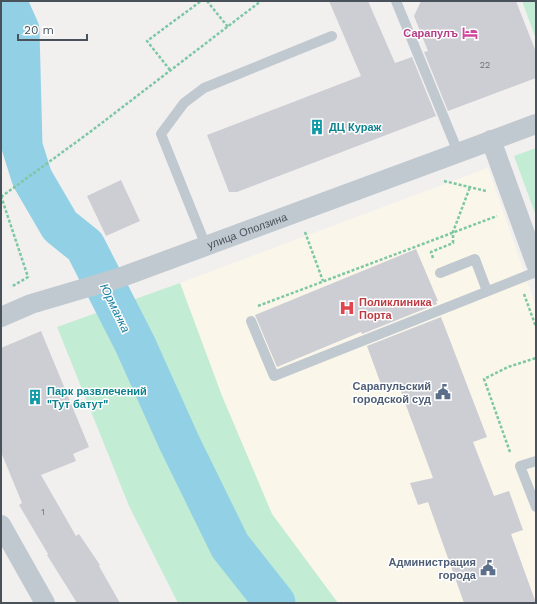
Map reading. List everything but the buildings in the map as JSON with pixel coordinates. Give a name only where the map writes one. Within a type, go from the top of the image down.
[{"type":"street","name":"улица Оползина","points":[[1,317],[31,304],[118,278],[536,124]]},
{"type":"street","points":[[491,140],[536,264]]},
{"type":"street","points":[[1,525],[45,603]]},
{"type":"lane","points":[[396,1],[458,152]]},
{"type":"lane","points":[[206,246],[161,134],[184,103],[204,88],[332,36]]},
{"type":"lane","points":[[440,273],[475,259],[487,291]]},
{"type":"lane","points":[[251,321],[274,376],[536,272]]},
{"type":"lane","points":[[536,461],[520,466],[536,507]]},
{"type":"path","points":[[170,70],[147,41],[201,1]]},
{"type":"path","points":[[207,1],[228,26]]},
{"type":"path","points":[[8,289],[28,277],[1,196],[12,190],[90,132],[261,1]]},
{"type":"path","points":[[433,162],[439,180],[470,187],[514,203]]},
{"type":"path","points":[[431,252],[453,244],[453,232],[470,187]]},
{"type":"path","points":[[251,309],[453,232],[514,203]]},
{"type":"path","points":[[298,212],[323,281]]},
{"type":"path","points":[[520,466],[514,463],[484,379],[508,367],[536,358]]},
{"type":"shaded area","points":[[488,168],[536,307],[536,603],[338,603],[272,514],[222,396],[180,283]]},
{"type":"green space","points":[[522,1],[536,1],[536,39]]},
{"type":"green space","points":[[536,148],[536,216],[514,156]]},
{"type":"green space","points":[[180,283],[222,396],[272,514],[338,603],[178,603],[129,506],[57,327]]},
{"type":"waterway","name":"Юрманка","points":[[6,1],[19,30],[22,146],[32,178],[60,226],[85,246],[135,344],[179,442],[230,546],[275,603]]},
{"type":"place","name":"Сарапулъ","points":[[470,33]]},
{"type":"place","name":"ДЦ Кураж","points":[[317,127]]},
{"type":"place","name":"Поликлиника Порта","points":[[347,308]]},
{"type":"place","name":"Сарапульский городской суд","points":[[443,392]]},
{"type":"place","name":"Парк развлечений \"Тут батут\"","points":[[35,397]]},
{"type":"place","name":"Администрация города","points":[[488,568]]}]
